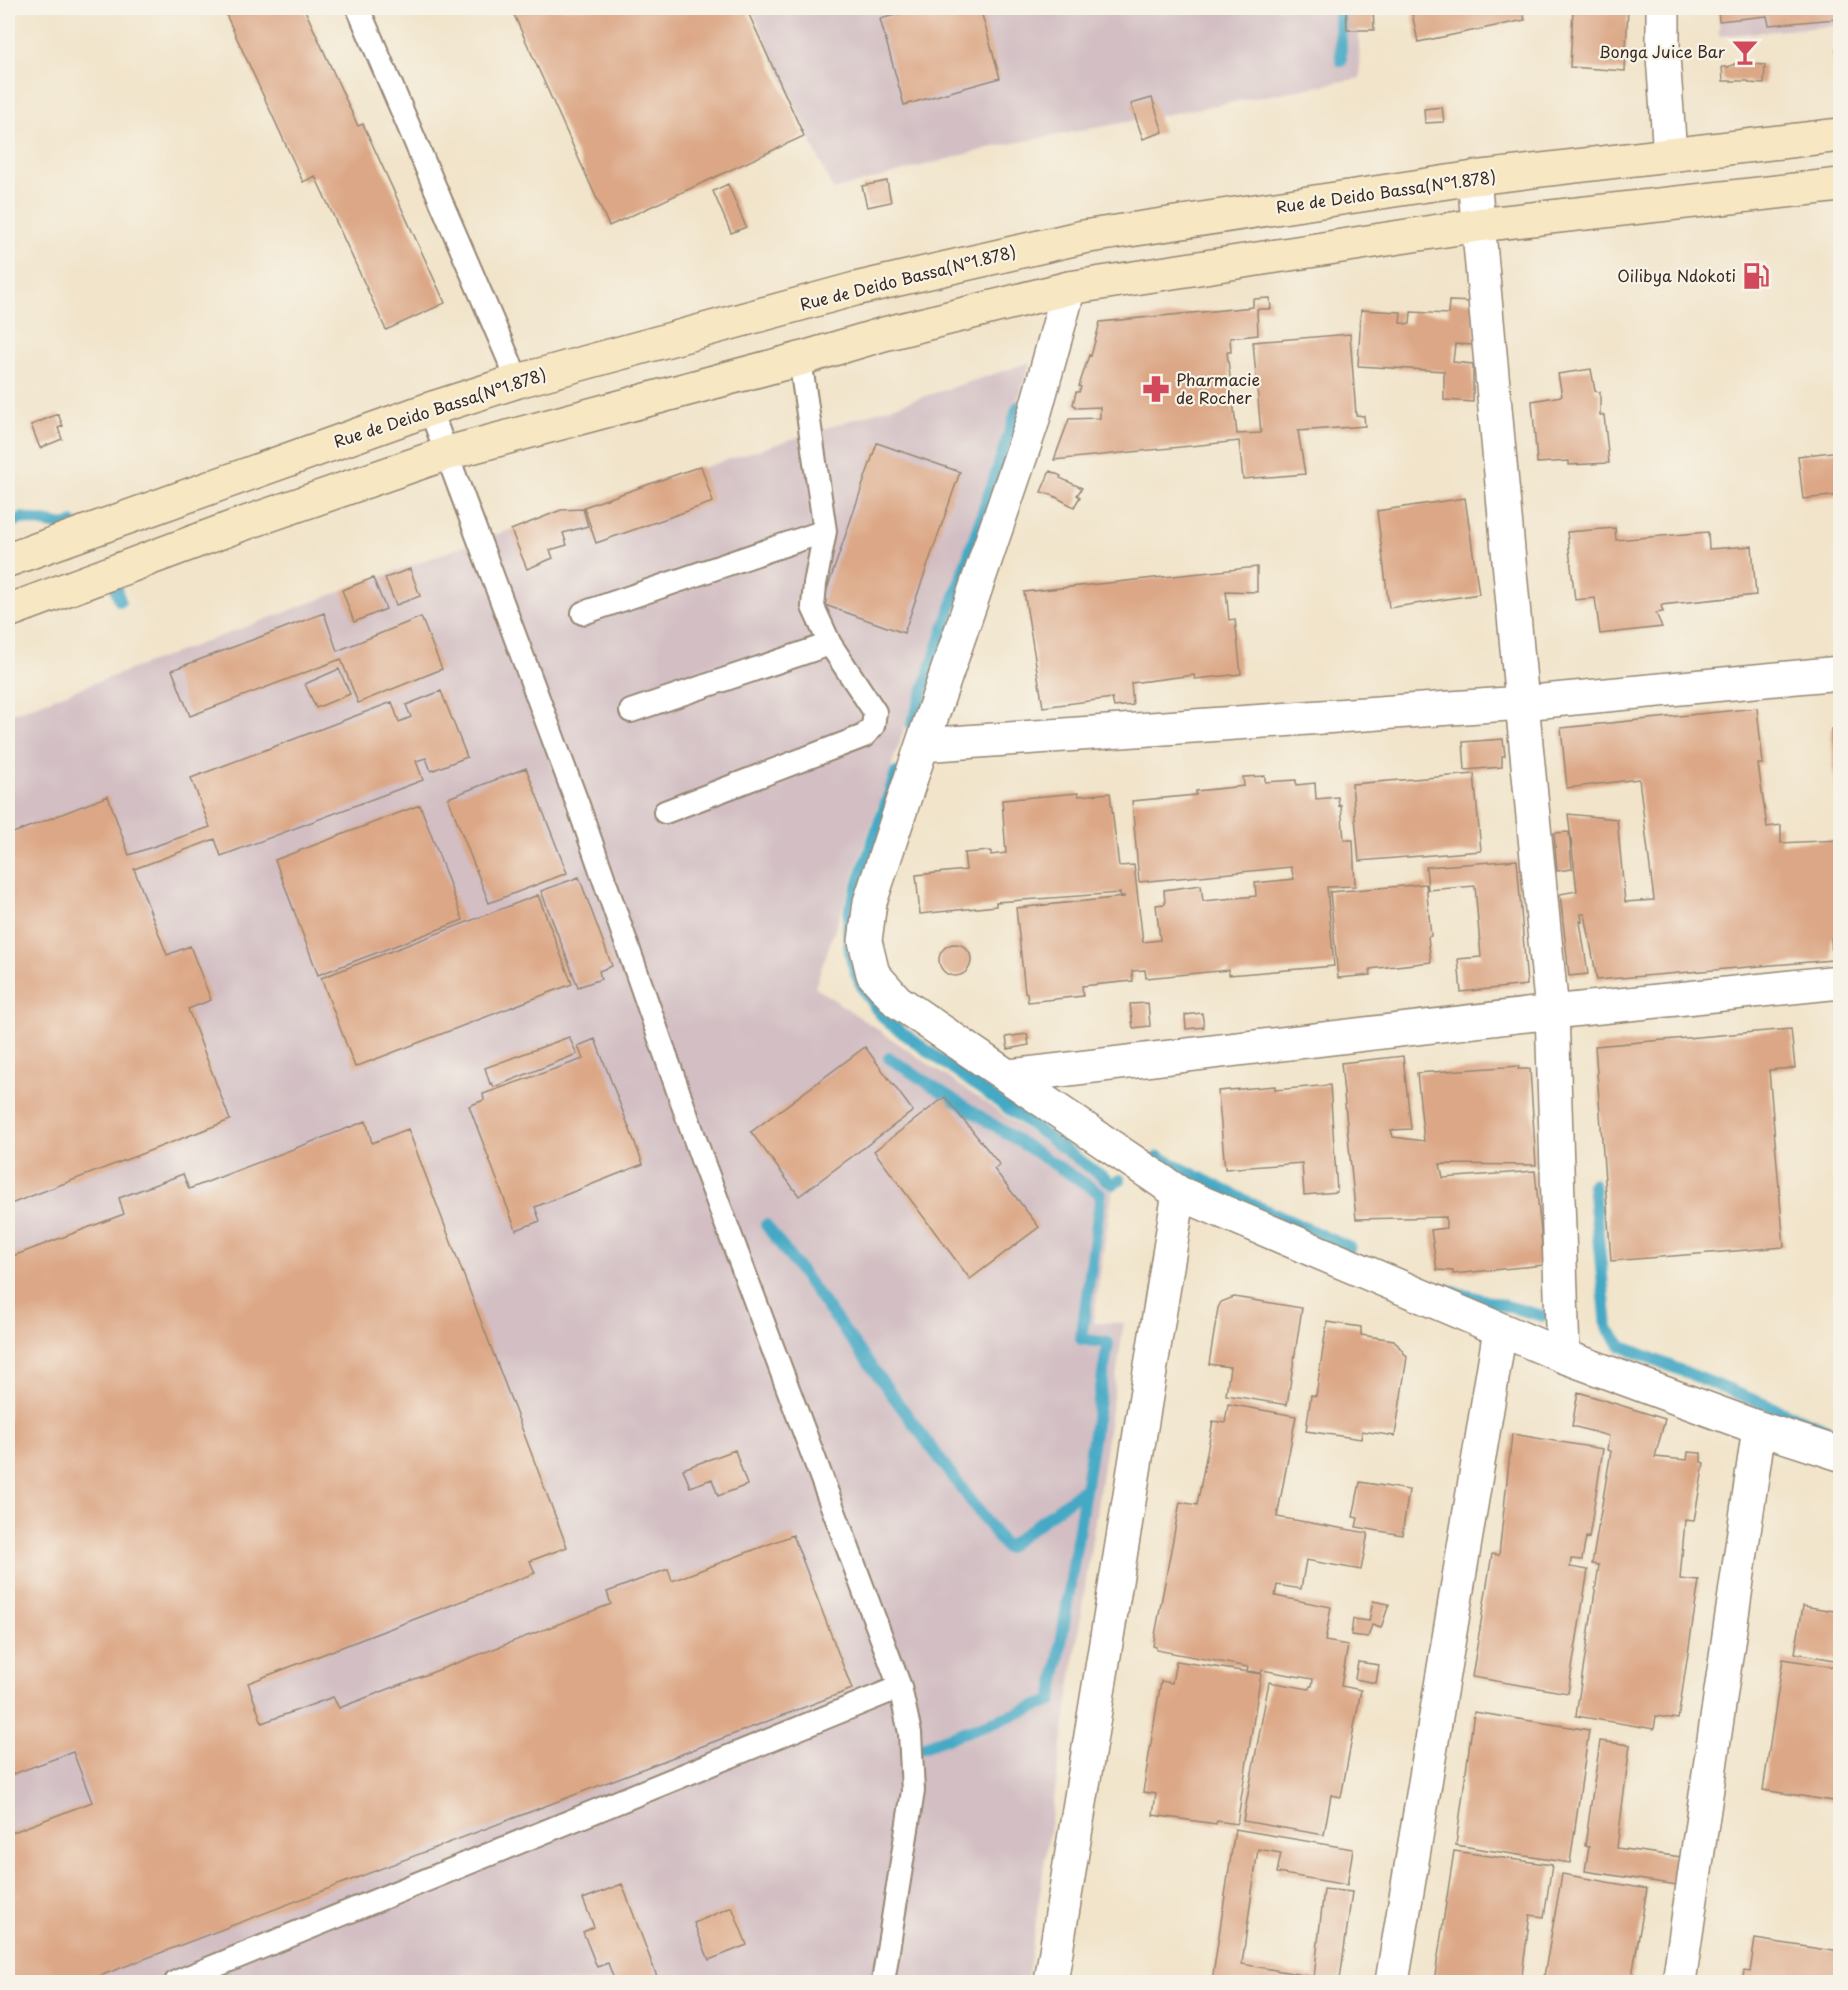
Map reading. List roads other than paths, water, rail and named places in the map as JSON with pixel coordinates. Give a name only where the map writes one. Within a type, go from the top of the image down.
[{"type":"main road","name":"Rue de Deido Bassa(N°1.878)","points":[[8,560],[430,409],[518,381],[855,289],[1071,239],[1474,178],[1840,135]]},
{"type":"main road","points":[[8,611],[237,526],[448,453],[800,359],[884,334],[1069,288],[1478,225],[1840,185]]},
{"type":"street","points":[[1663,8],[1663,56],[1670,155]]},
{"type":"street","points":[[1474,178],[1552,1012],[1563,1356]]},
{"type":"street","points":[[1069,288],[1032,423],[870,902],[866,941],[873,974],[897,1001],[1179,1193],[1563,1356],[1759,1428],[1840,1455]]},
{"type":"street","points":[[921,746],[1522,703],[1840,672]]},
{"type":"street","points":[[1009,1076],[1552,1012],[1840,982]]},
{"type":"street","points":[[1051,1983],[1179,1193]]},
{"type":"street","points":[[1392,1983],[1500,1330]]},
{"type":"street","points":[[1679,1983],[1759,1428]]},
{"type":"lane","points":[[358,8],[518,381]]},
{"type":"lane","points":[[665,812],[864,736],[873,726],[875,712],[830,644],[813,607],[825,531],[800,359]]},
{"type":"lane","points":[[430,409],[578,805],[704,1165],[900,1687],[910,1733],[913,1791],[883,1983]]},
{"type":"lane","points":[[583,613],[825,531]]},
{"type":"lane","points":[[631,711],[830,644]]},
{"type":"lane","points":[[176,1983],[900,1687]]},
{"type":"waterway","points":[[1340,8],[1341,61]]},
{"type":"waterway","points":[[912,725],[1018,407]]},
{"type":"waterway","points":[[8,524],[22,518],[64,526],[72,523]]},
{"type":"waterway","points":[[113,576],[120,601]]},
{"type":"waterway","points":[[896,773],[850,908],[848,924],[851,956],[861,985],[889,1023],[1113,1184],[1120,1180]]},
{"type":"waterway","points":[[889,1058],[1101,1194],[1081,1339],[1108,1343],[1052,1701],[908,1752]]},
{"type":"waterway","points":[[1146,1164],[1159,1157],[1254,1205],[1350,1248]]},
{"type":"waterway","points":[[1593,1184],[1607,1327],[1621,1346],[1840,1435]]},
{"type":"waterway","points":[[766,1225],[1006,1548],[1085,1488]]},
{"type":"waterway","points":[[1443,1289],[1543,1316]]},
{"type":"place","name":"Bonga Juice Bar","points":[[1745,52]]},
{"type":"place","name":"Oilibya Ndokoti","points":[[1756,276]]},
{"type":"place","name":"Pharmacie de Rocher","points":[[1156,389]]}]
